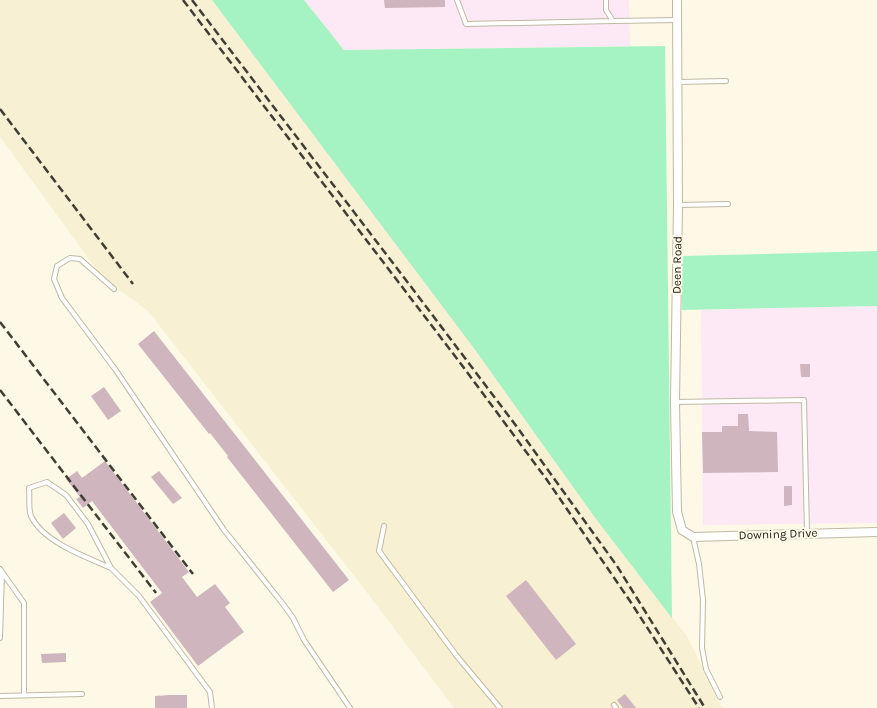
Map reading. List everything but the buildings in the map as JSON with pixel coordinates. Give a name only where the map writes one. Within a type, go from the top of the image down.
[{"type":"street","name":"Deen Road","points":[[677,0],[678,205],[675,402],[676,512],[682,530],[693,537]]},
{"type":"street","name":"Downing Drive","points":[[693,537],[877,532]]},
{"type":"lane","points":[[456,0],[466,24],[677,20]]},
{"type":"lane","points":[[606,0],[606,10],[613,21]]},
{"type":"lane","points":[[678,82],[726,80]]},
{"type":"lane","points":[[678,205],[728,204]]},
{"type":"lane","points":[[114,289],[80,259],[70,258],[57,266],[54,278],[62,298],[115,369],[224,530],[283,604],[304,640],[350,708]]},
{"type":"lane","points":[[675,402],[804,400],[807,534]]},
{"type":"lane","points":[[111,568],[68,548],[42,532],[31,515],[30,488],[47,482],[66,495],[88,524],[111,568],[139,596],[206,686],[210,692],[212,708]]},
{"type":"lane","points":[[384,526],[379,551],[456,655],[500,708]]},
{"type":"lane","points":[[693,537],[699,564],[702,600],[702,648],[706,670],[720,697]]},
{"type":"lane","points":[[0,638],[1,570]]},
{"type":"lane","points":[[1,570],[24,603],[24,695]]},
{"type":"lane","points":[[0,696],[82,694]]},
{"type":"shaded area","points":[[0,0],[212,0],[473,347],[596,519],[687,636],[722,708],[454,708],[362,586],[148,311],[102,277],[0,137]]},
{"type":"shaded area","points":[[304,0],[629,0],[630,46],[344,50]]},
{"type":"shaded area","points":[[877,306],[877,523],[703,525],[701,310]]},
{"type":"green space","points":[[212,0],[304,0],[344,50],[665,46],[672,618],[596,519],[473,347]]},
{"type":"green space","points":[[877,251],[877,306],[682,310],[682,256]]},
{"type":"railway","points":[[183,0],[461,364],[547,480],[630,601],[699,708]]},
{"type":"railway","points":[[192,0],[517,427],[617,566],[705,708]]},
{"type":"railway","points":[[0,109],[133,284]]},
{"type":"railway","points":[[0,322],[193,574]]},
{"type":"railway","points":[[0,390],[156,593]]}]
